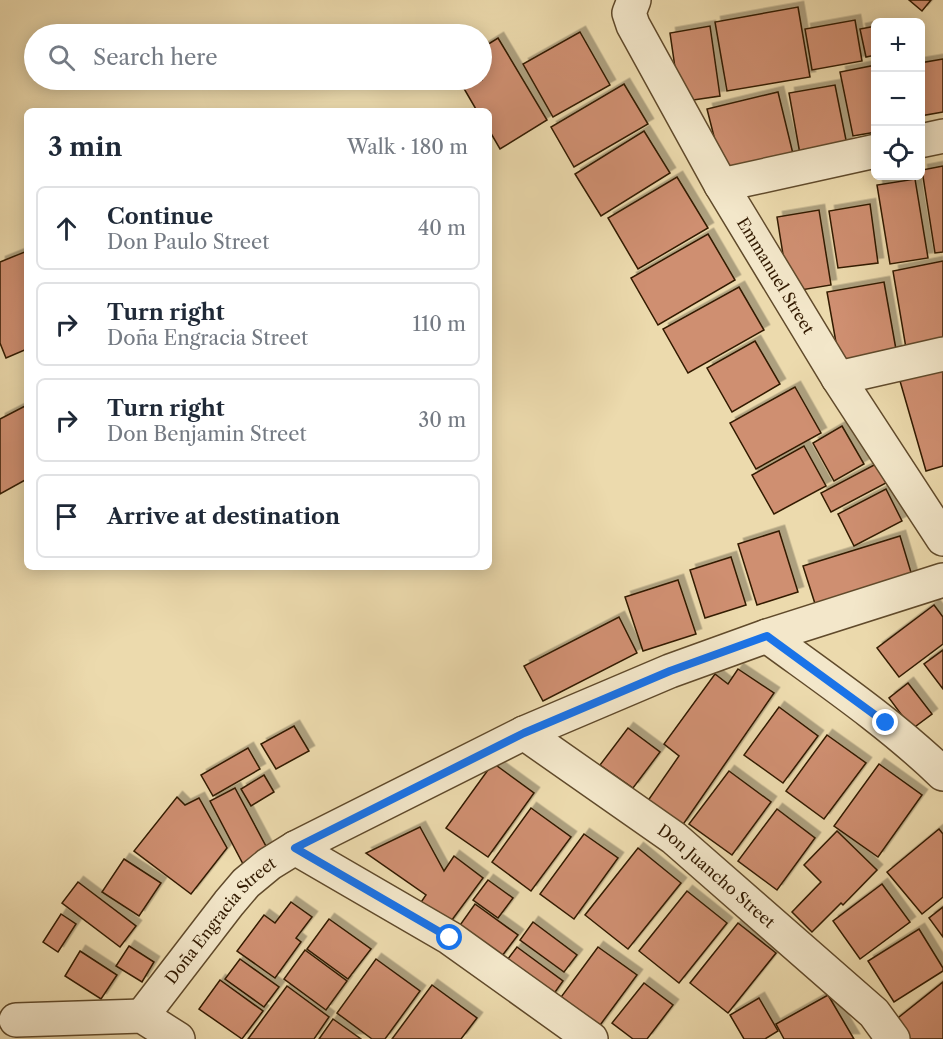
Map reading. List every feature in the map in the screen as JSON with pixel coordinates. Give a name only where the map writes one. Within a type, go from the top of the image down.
[{"type":"street","name":"Emmanuel Street","points":[[633,1],[629,13],[633,25],[721,185],[838,378],[943,539]]},
{"type":"street","points":[[925,140],[943,136]]},
{"type":"street","points":[[721,185],[871,152]]},
{"type":"street","points":[[838,378],[943,354]]},
{"type":"street","name":"Doña Engracia Street","points":[[142,1016],[246,883],[269,864],[295,848],[524,733],[670,671],[767,636],[943,580]]},
{"type":"street","points":[[767,636],[886,723],[943,774]]},
{"type":"street","name":"Don Juancho Street","points":[[524,733],[674,838],[874,1013],[893,1039]]},
{"type":"street","points":[[295,848],[450,938],[591,1039]]},
{"type":"street","points":[[16,1020],[142,1016],[178,1039]]},
{"type":"building","points":[[909,0],[931,0],[922,11]]},
{"type":"building","points":[[798,7],[810,77],[727,91],[715,22]]},
{"type":"building","points":[[855,20],[862,61],[812,70],[805,29]]},
{"type":"building","points":[[710,26],[720,96],[680,102],[670,33]]},
{"type":"building","points":[[871,27],[871,56],[866,57],[860,29]]},
{"type":"building","points":[[580,32],[610,85],[553,117],[523,64]]},
{"type":"building","points":[[498,38],[547,120],[500,149],[492,135],[492,108],[475,108],[465,90],[492,90],[492,42]]},
{"type":"building","points":[[943,59],[943,112],[925,115],[925,62]]},
{"type":"building","points":[[871,66],[871,133],[853,136],[840,72]]},
{"type":"building","points":[[624,84],[648,124],[574,167],[551,127]]},
{"type":"building","points":[[835,85],[847,145],[800,154],[789,93]]},
{"type":"building","points":[[778,92],[794,158],[724,176],[707,109]]},
{"type":"building","points":[[644,131],[670,173],[601,216],[575,174]]},
{"type":"building","points":[[943,166],[943,252],[935,253],[924,180],[925,169]]},
{"type":"building","points":[[677,177],[708,228],[638,269],[608,218]]},
{"type":"building","points":[[915,180],[928,258],[890,264],[877,185]]},
{"type":"building","points":[[870,204],[878,263],[838,268],[829,211]]},
{"type":"building","points":[[819,210],[831,285],[789,292],[777,217]]},
{"type":"building","points":[[708,234],[735,280],[658,325],[631,278]]},
{"type":"building","points":[[24,252],[24,350],[6,358],[0,343],[0,262]]},
{"type":"building","points":[[943,261],[943,341],[906,348],[893,271]]},
{"type":"building","points":[[884,282],[897,355],[840,365],[827,292]]},
{"type":"building","points":[[739,287],[764,330],[688,373],[663,329]]},
{"type":"building","points":[[755,341],[780,384],[732,412],[707,368]]},
{"type":"building","points":[[943,368],[943,466],[926,471],[900,381]]},
{"type":"building","points":[[795,387],[821,433],[756,469],[730,423]]},
{"type":"building","points":[[24,407],[24,481],[0,494],[0,419]]},
{"type":"building","points":[[842,426],[864,464],[834,481],[813,443]]},
{"type":"building","points":[[804,446],[826,486],[774,514],[752,475]]},
{"type":"building","points":[[876,464],[886,483],[831,512],[821,493]]},
{"type":"building","points":[[886,489],[902,521],[854,546],[838,514]]},
{"type":"building","points":[[779,531],[798,592],[757,605],[738,544]]},
{"type":"building","points":[[900,536],[913,579],[817,610],[803,566]]},
{"type":"building","points":[[731,557],[746,605],[705,618],[690,570]]},
{"type":"building","points":[[678,580],[696,634],[643,651],[625,597]]},
{"type":"building","points":[[934,605],[943,617],[943,644],[899,677],[877,648]]},
{"type":"building","points":[[619,617],[637,653],[543,701],[524,666]]},
{"type":"building","points":[[943,650],[943,689],[924,664]]},
{"type":"building","points":[[738,669],[774,693],[682,826],[647,802],[679,756],[664,744],[715,674],[728,684]]},
{"type":"building","points":[[908,683],[932,714],[912,729],[889,698]]},
{"type":"building","points":[[779,707],[818,736],[783,783],[744,755]]},
{"type":"building","points":[[294,726],[309,751],[276,769],[261,744]]},
{"type":"building","points":[[628,728],[660,752],[633,788],[600,765]]},
{"type":"building","points":[[827,735],[866,763],[824,819],[786,791]]},
{"type":"building","points":[[248,748],[260,769],[213,796],[201,775]]},
{"type":"building","points":[[493,763],[534,793],[488,857],[446,828]]},
{"type":"building","points":[[879,764],[922,795],[878,857],[834,826]]},
{"type":"building","points":[[729,771],[771,802],[732,855],[689,824]]},
{"type":"building","points":[[264,775],[274,792],[251,806],[241,789]]},
{"type":"building","points":[[235,788],[268,850],[243,864],[210,801]]},
{"type":"building","points":[[177,797],[185,805],[199,798],[227,848],[191,894],[134,851]]},
{"type":"building","points":[[531,808],[571,837],[531,891],[492,862]]},
{"type":"building","points":[[777,809],[815,838],[777,890],[738,861]]},
{"type":"building","points":[[420,827],[444,871],[454,856],[483,878],[446,928],[417,908],[426,895],[366,853]]},
{"type":"building","points":[[939,829],[943,834],[943,897],[922,914],[887,872]]},
{"type":"building","points":[[837,831],[877,870],[843,905],[841,903],[812,932],[792,912],[821,882],[804,865]]},
{"type":"building","points":[[584,834],[618,858],[574,919],[540,894]]},
{"type":"building","points":[[638,848],[681,883],[628,949],[585,915]]},
{"type":"building","points":[[124,859],[161,883],[139,916],[102,892]]},
{"type":"building","points":[[488,880],[513,898],[498,918],[473,900]]},
{"type":"building","points":[[78,882],[136,926],[120,947],[62,903]]},
{"type":"building","points":[[882,884],[910,922],[860,959],[833,921]]},
{"type":"building","points":[[687,891],[727,923],[679,983],[639,951]]},
{"type":"building","points":[[291,902],[312,917],[296,938],[301,942],[275,978],[237,951],[264,915],[275,923]]},
{"type":"building","points":[[475,904],[518,935],[495,965],[453,935]]},
{"type":"building","points":[[943,907],[943,937],[929,918]]},
{"type":"building","points":[[61,914],[76,924],[58,952],[43,942]]},
{"type":"building","points":[[329,919],[371,949],[348,979],[307,949]]},
{"type":"building","points":[[533,922],[577,955],[564,972],[520,940]]},
{"type":"building","points":[[738,923],[776,953],[728,1013],[690,983]]},
{"type":"building","points":[[919,929],[943,971],[894,1002],[868,961]]},
{"type":"building","points":[[129,946],[154,962],[142,982],[116,966]]},
{"type":"building","points":[[517,947],[563,981],[548,1002],[501,968]]},
{"type":"building","points":[[598,947],[637,975],[592,1036],[553,1008]]},
{"type":"building","points":[[305,950],[347,981],[326,1010],[284,979]]},
{"type":"building","points":[[80,951],[117,975],[101,999],[65,976]]},
{"type":"building","points":[[240,959],[279,987],[264,1007],[225,979]]},
{"type":"building","points":[[376,959],[420,991],[385,1039],[372,1039],[337,1013]]},
{"type":"building","points":[[220,980],[263,1011],[242,1039],[199,1009]]},
{"type":"building","points":[[943,982],[943,1039],[909,1039],[894,1021]]},
{"type":"building","points":[[644,983],[673,1005],[647,1039],[633,1039],[612,1023]]},
{"type":"building","points":[[432,985],[477,1018],[461,1039],[392,1039]]},
{"type":"building","points":[[287,986],[329,1017],[314,1039],[248,1039]]},
{"type":"building","points":[[828,995],[854,1039],[784,1039],[776,1024]]},
{"type":"building","points":[[759,998],[778,1031],[765,1039],[744,1039],[730,1015]]},
{"type":"building","points":[[333,1019],[361,1039],[319,1039]]},
{"type":"route","points":[[450,938],[295,848],[524,733],[670,671],[767,636],[886,723]]}]
